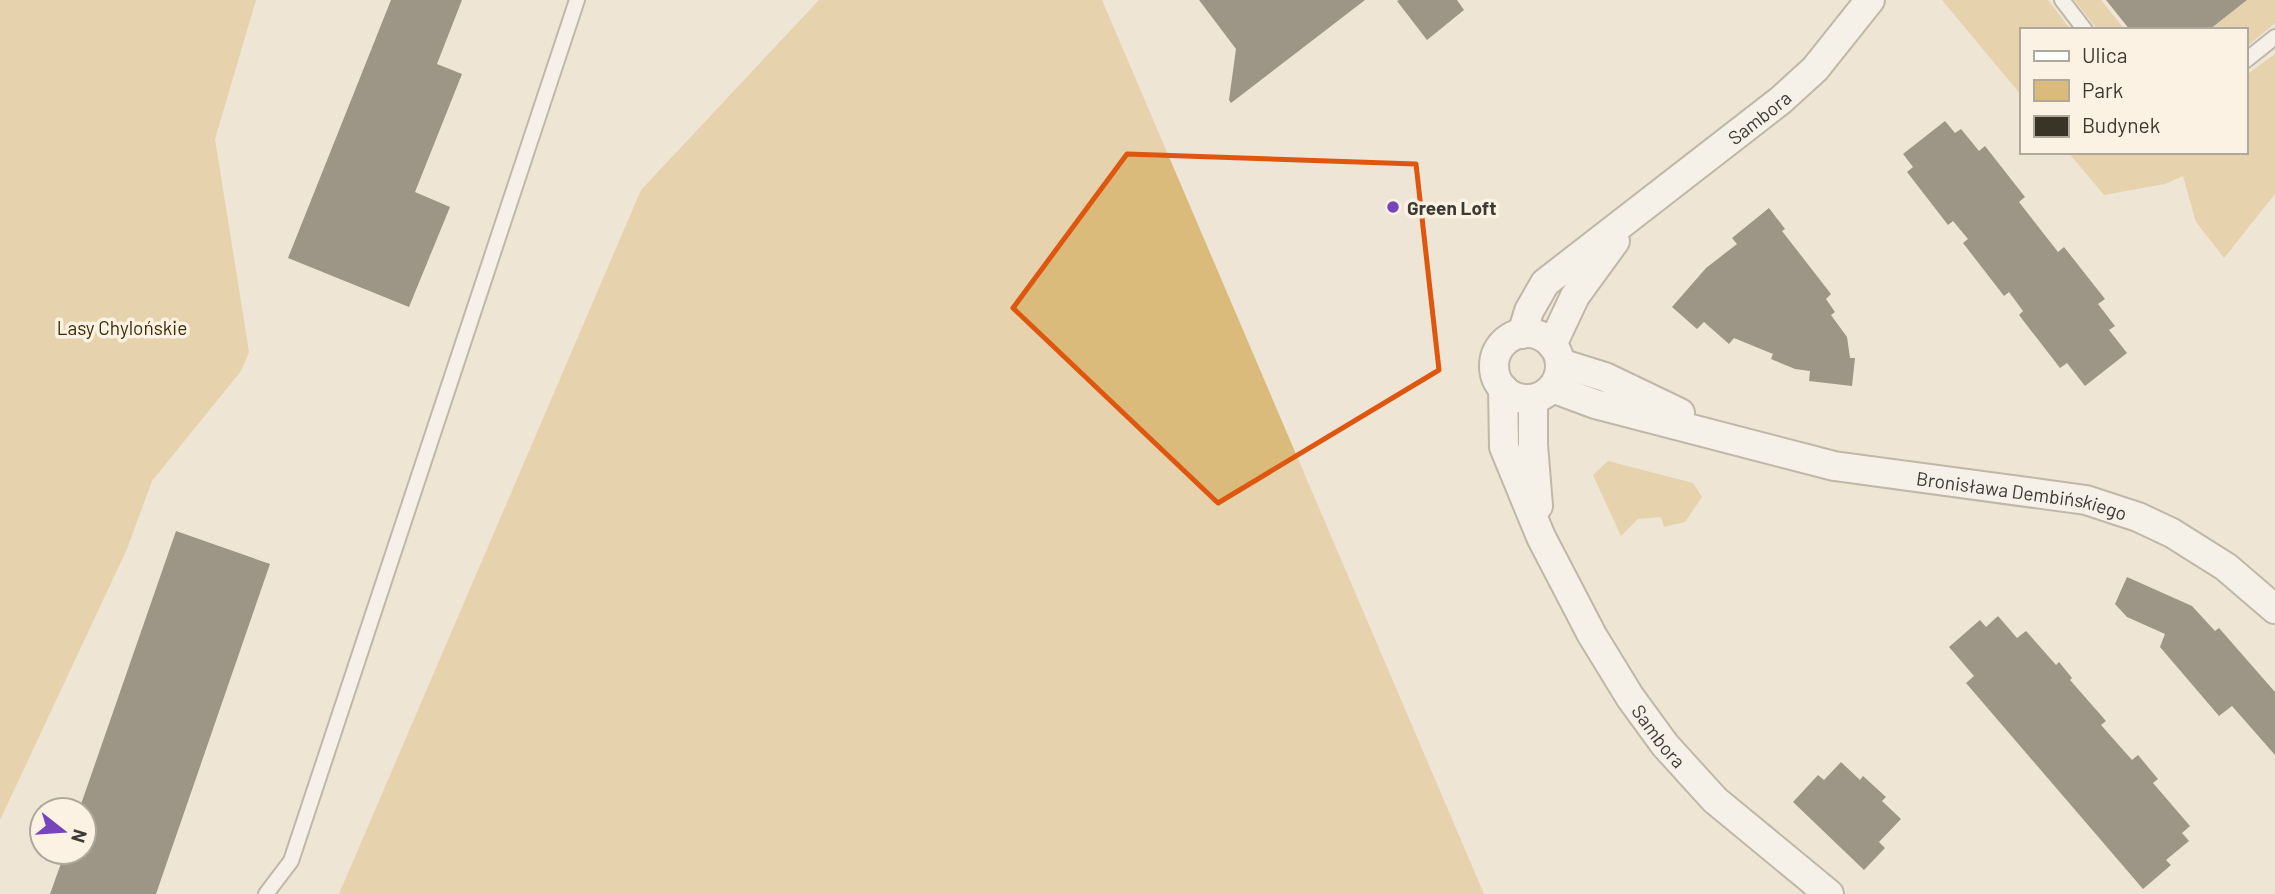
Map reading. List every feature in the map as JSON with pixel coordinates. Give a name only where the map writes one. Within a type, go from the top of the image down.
[{"type":"street","name":"Sambora","points":[[1829,894],[1715,800],[1665,745],[1630,697],[1592,635],[1541,537],[1504,447],[1503,388],[1494,370],[1498,351],[1504,343],[1522,334],[1529,311],[1545,284],[1739,134],[1815,69],[1857,20],[1870,0]]},
{"type":"street","name":"Sambora","points":[[1541,537],[1533,445],[1549,374],[1575,296],[1632,216]]},
{"type":"street","points":[[1503,388],[1522,399],[1549,374],[1538,336],[1522,334]]},
{"type":"street","name":"Bronisława Dembińskiego","points":[[1549,374],[1595,404],[1835,466],[2086,500],[2138,517],[2172,533],[2226,567],[2275,608]]},
{"type":"lane","points":[[266,894],[291,861],[577,0]]},
{"type":"lane","points":[[2062,0],[2083,28]]},
{"type":"lane","points":[[2247,59],[2275,37]]},
{"type":"highlighted area","points":[[1127,154],[1416,164],[1439,370],[1218,503],[1013,308]]},
{"type":"green space","name":"Lasy Chylońskie","points":[[0,0],[256,0],[215,139],[249,352],[241,371],[152,481],[127,549],[0,820]]},
{"type":"green space","points":[[819,0],[1102,0],[1484,894],[339,894],[641,190]]},
{"type":"green space","points":[[1942,0],[2048,0],[2069,28],[2020,28],[2020,94]]},
{"type":"green space","points":[[2074,0],[2101,0],[2123,28],[2096,28]]},
{"type":"green space","points":[[2247,0],[2275,0],[2275,23],[2247,46],[2247,28],[2213,27]]},
{"type":"green space","points":[[2275,54],[2275,194],[2224,258],[2196,222],[2183,176],[2165,184],[2104,195],[2070,154],[2247,154],[2247,75]]},
{"type":"green space","points":[[1608,461],[1693,483],[1702,497],[1685,522],[1664,527],[1661,517],[1638,519],[1621,536],[1593,475]]},
{"type":"building","points":[[391,0],[462,0],[437,64],[462,74],[415,192],[450,207],[409,307],[288,258]]},
{"type":"building","points":[[1199,0],[1365,0],[1231,103],[1229,100],[1236,49]]},
{"type":"building","points":[[1457,0],[1464,10],[1427,40],[1397,1]]},
{"type":"building","points":[[2106,0],[2247,0],[2212,28],[2128,28]]},
{"type":"building","points":[[1945,121],[1955,133],[1961,129],[1979,151],[1985,146],[2025,197],[2019,202],[2058,252],[2064,247],[2105,299],[2098,304],[2115,326],[2109,330],[2127,353],[2085,386],[2067,363],[2060,368],[2019,315],[2023,311],[2009,292],[2004,296],[1963,243],[1968,239],[1953,221],[1948,225],[1907,172],[1913,167],[1903,154]]},
{"type":"building","points":[[1769,208],[1785,229],[1782,231],[1831,294],[1826,299],[1835,312],[1831,315],[1847,337],[1850,358],[1855,358],[1852,386],[1809,381],[1810,371],[1795,369],[1771,359],[1773,354],[1734,338],[1729,344],[1704,322],[1697,329],[1672,307],[1706,268],[1737,244],[1732,238]]},
{"type":"building","points":[[176,531],[270,564],[156,894],[50,894],[60,866],[98,866],[98,796],[84,796]]},
{"type":"building","points":[[2127,577],[2192,606],[2215,631],[2219,628],[2275,692],[2275,755],[2232,706],[2219,716],[2160,647],[2165,634],[2127,617],[2115,604]]},
{"type":"building","points":[[1998,616],[2017,638],[2026,631],[2056,665],[2059,662],[2072,678],[2070,680],[2106,721],[2101,725],[2132,760],[2138,755],[2158,779],[2153,783],[2190,826],[2182,833],[2189,841],[2166,860],[2171,865],[2143,889],[1966,683],[1974,676],[1949,647],[1980,620],[1986,627]]},
{"type":"building","points":[[1841,762],[1860,780],[1863,776],[1886,797],[1882,801],[1901,819],[1879,842],[1885,848],[1864,870],[1793,802],[1818,775],[1824,780]]},
{"type":"place","name":"Green Loft","points":[[1393,207]]}]
